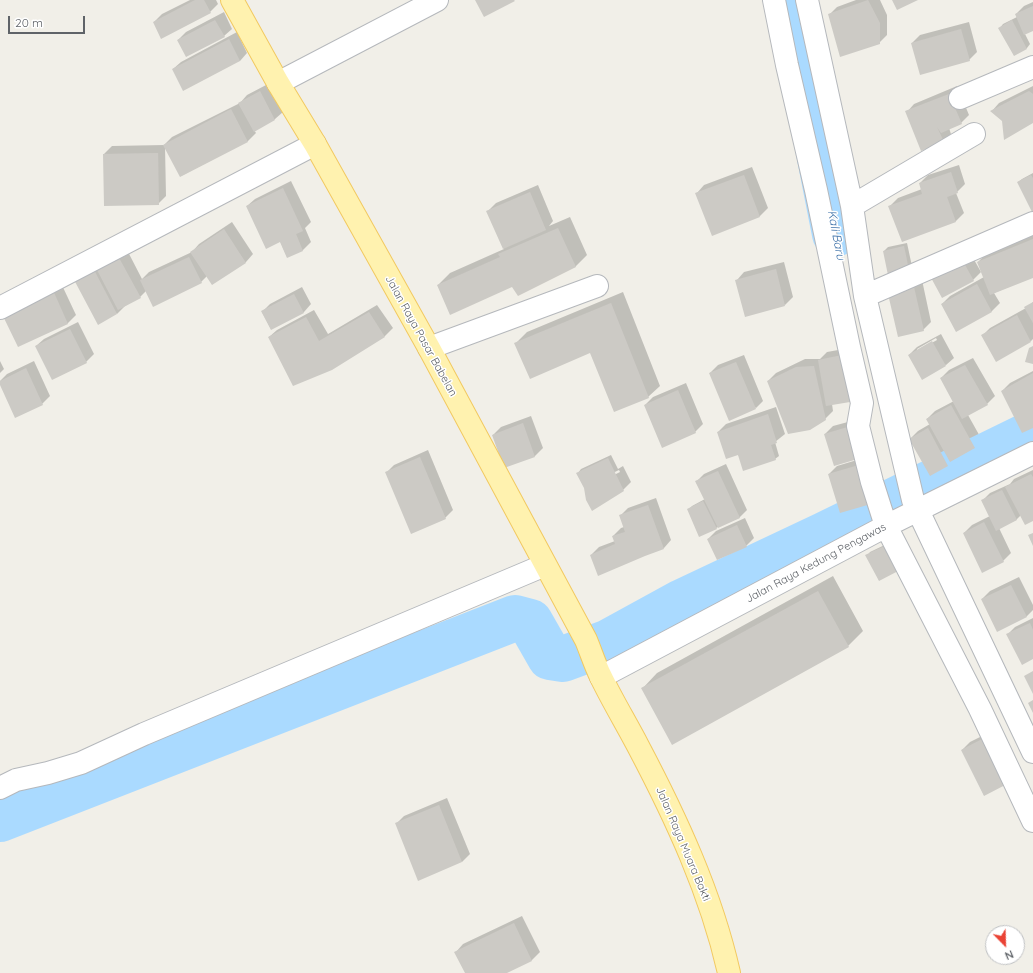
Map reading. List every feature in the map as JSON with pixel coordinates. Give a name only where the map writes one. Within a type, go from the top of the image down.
[{"type":"main road","name":"Jalan Raya Pasar Babelan","points":[[232,0],[278,83],[315,144],[429,348],[586,640],[601,677]]},
{"type":"main road","name":"Jalan Raya Muara Bakti","points":[[601,677],[674,816],[709,901],[729,973]]},
{"type":"street","points":[[278,83],[437,0]]},
{"type":"street","points":[[774,0],[862,403],[858,426],[872,482],[888,525],[994,703],[1033,752]]},
{"type":"street","points":[[807,0],[852,206],[865,296],[912,502],[994,703],[1033,821]]},
{"type":"street","points":[[960,98],[1033,67]]},
{"type":"street","points":[[852,206],[974,134]]},
{"type":"street","points":[[0,308],[315,144]]},
{"type":"street","points":[[865,296],[1033,223]]},
{"type":"street","points":[[429,348],[597,286]]},
{"type":"street","name":"Jalan Raya Kedung Pengawas","points":[[601,677],[888,525],[912,502],[1033,453]]},
{"type":"street","points":[[0,788],[16,780],[48,773],[81,763],[144,734],[546,565]]},
{"type":"building","points":[[195,0],[204,0],[211,13],[161,39],[153,22]]},
{"type":"building","points":[[475,0],[514,0],[515,1],[484,17]]},
{"type":"building","points":[[868,0],[880,23],[880,44],[840,57],[828,14]]},
{"type":"building","points":[[892,0],[918,0],[897,10]]},
{"type":"building","points":[[1033,6],[1033,31],[1024,35],[1015,14]]},
{"type":"building","points":[[215,20],[225,37],[186,57],[177,40]]},
{"type":"building","points":[[1012,20],[1027,49],[1014,56],[998,28]]},
{"type":"building","points":[[961,29],[970,61],[920,75],[911,43]]},
{"type":"building","points":[[229,39],[240,61],[183,91],[172,69]]},
{"type":"building","points":[[260,91],[275,120],[254,132],[238,103]]},
{"type":"building","points":[[1029,91],[1033,94],[1033,123],[1004,140],[1002,121],[990,111]]},
{"type":"building","points":[[949,94],[962,124],[941,133],[937,127],[944,142],[921,151],[905,111]]},
{"type":"building","points":[[231,109],[248,142],[180,177],[163,145]]},
{"type":"building","points":[[158,153],[159,205],[104,206],[103,154]]},
{"type":"building","points":[[951,172],[958,193],[947,197],[956,222],[902,242],[888,206],[922,194],[919,183]]},
{"type":"building","points":[[744,175],[760,217],[712,236],[695,193]]},
{"type":"building","points":[[1031,175],[1033,178],[1033,214],[1017,182]]},
{"type":"building","points":[[283,188],[303,231],[296,234],[303,251],[287,258],[280,242],[266,249],[246,206]]},
{"type":"building","points":[[530,192],[546,230],[503,249],[486,211]]},
{"type":"building","points":[[558,228],[576,267],[518,296],[512,287],[450,315],[437,285],[500,257],[498,254]]},
{"type":"building","points":[[224,229],[246,263],[212,285],[190,252]]},
{"type":"building","points":[[1033,239],[1033,278],[990,295],[977,262]]},
{"type":"building","points":[[904,246],[910,275],[889,280],[883,251]]},
{"type":"building","points":[[118,256],[141,298],[118,310],[96,268]]},
{"type":"building","points":[[960,256],[974,281],[942,298],[929,274]]},
{"type":"building","points":[[189,257],[202,283],[153,307],[140,280]]},
{"type":"building","points":[[92,266],[117,314],[98,325],[72,276]]},
{"type":"building","points":[[776,269],[785,306],[745,317],[735,280]]},
{"type":"building","points":[[977,284],[992,312],[956,332],[941,304]]},
{"type":"building","points":[[914,287],[924,331],[898,337],[888,294]]},
{"type":"building","points":[[52,288],[68,324],[18,347],[1,312]]},
{"type":"building","points":[[294,294],[304,313],[271,330],[261,311]]},
{"type":"building","points":[[1033,302],[1033,323],[1024,307]]},
{"type":"building","points":[[611,303],[649,398],[614,412],[590,353],[530,379],[514,343]]},
{"type":"building","points":[[369,312],[385,337],[332,370],[293,386],[268,337],[306,317],[319,341]]},
{"type":"building","points":[[1017,315],[1031,342],[996,362],[981,335]]},
{"type":"building","points":[[70,329],[87,363],[52,380],[35,346]]},
{"type":"building","points":[[932,341],[946,366],[922,380],[908,355]]},
{"type":"building","points":[[1033,346],[1033,364],[1025,362],[1029,348]]},
{"type":"building","points":[[847,354],[856,401],[826,406],[818,360]]},
{"type":"building","points":[[736,362],[756,409],[729,421],[709,373]]},
{"type":"building","points":[[965,365],[988,405],[962,419],[940,378]]},
{"type":"building","points":[[814,366],[826,420],[810,430],[788,434],[767,381],[796,367]]},
{"type":"building","points":[[26,368],[43,405],[15,418],[0,385],[0,381]]},
{"type":"building","points":[[1033,373],[1033,428],[1022,433],[1001,391]]},
{"type":"building","points":[[678,390],[696,433],[662,448],[644,405]]},
{"type":"building","points":[[951,405],[975,448],[950,462],[926,419]]},
{"type":"building","points":[[768,414],[777,443],[771,445],[776,460],[743,471],[738,455],[726,459],[717,432]]},
{"type":"building","points":[[523,423],[535,457],[504,468],[492,435]]},
{"type":"building","points":[[851,426],[861,458],[834,466],[824,434]]},
{"type":"building","points":[[928,428],[948,466],[930,476],[909,439]]},
{"type":"building","points":[[420,457],[446,519],[411,534],[385,472]]},
{"type":"building","points":[[608,458],[624,491],[592,511],[586,500],[584,488],[576,473]]},
{"type":"building","points":[[859,465],[871,504],[840,513],[828,474]]},
{"type":"building","points":[[718,471],[740,518],[718,528],[695,481]]},
{"type":"building","points":[[1031,474],[1033,477],[1033,521],[1025,525],[1005,487]]},
{"type":"building","points":[[1002,490],[1017,520],[996,531],[981,500]]},
{"type":"building","points":[[703,501],[717,529],[699,537],[687,509]]},
{"type":"building","points":[[648,505],[664,549],[598,576],[590,555],[615,544],[612,536],[625,532],[619,515]]},
{"type":"building","points":[[984,522],[1004,562],[982,573],[963,533]]},
{"type":"building","points":[[737,525],[747,547],[717,560],[707,539]]},
{"type":"building","points":[[1033,533],[1033,546],[1028,535]]},
{"type":"building","points":[[889,544],[902,569],[879,581],[865,555]]},
{"type":"building","points":[[1011,585],[1027,617],[997,632],[981,599]]},
{"type":"building","points":[[818,591],[849,647],[672,745],[641,688]]},
{"type":"building","points":[[1030,623],[1033,630],[1033,659],[1022,665],[1006,634]]},
{"type":"building","points":[[1033,671],[1033,694],[1024,676]]},
{"type":"building","points":[[1033,700],[1033,713],[1028,703]]},
{"type":"building","points":[[986,737],[1009,783],[984,796],[961,750]]},
{"type":"building","points":[[439,805],[462,862],[418,881],[395,823]]},
{"type":"building","points":[[514,923],[532,961],[507,973],[465,973],[454,952]]},
{"type":"waterway","name":"Kali Baru","points":[[789,0],[835,234]]},
{"type":"waterway","points":[[0,819],[515,618],[530,622],[550,657],[563,659],[609,642],[682,602],[824,535],[1033,433]]}]
